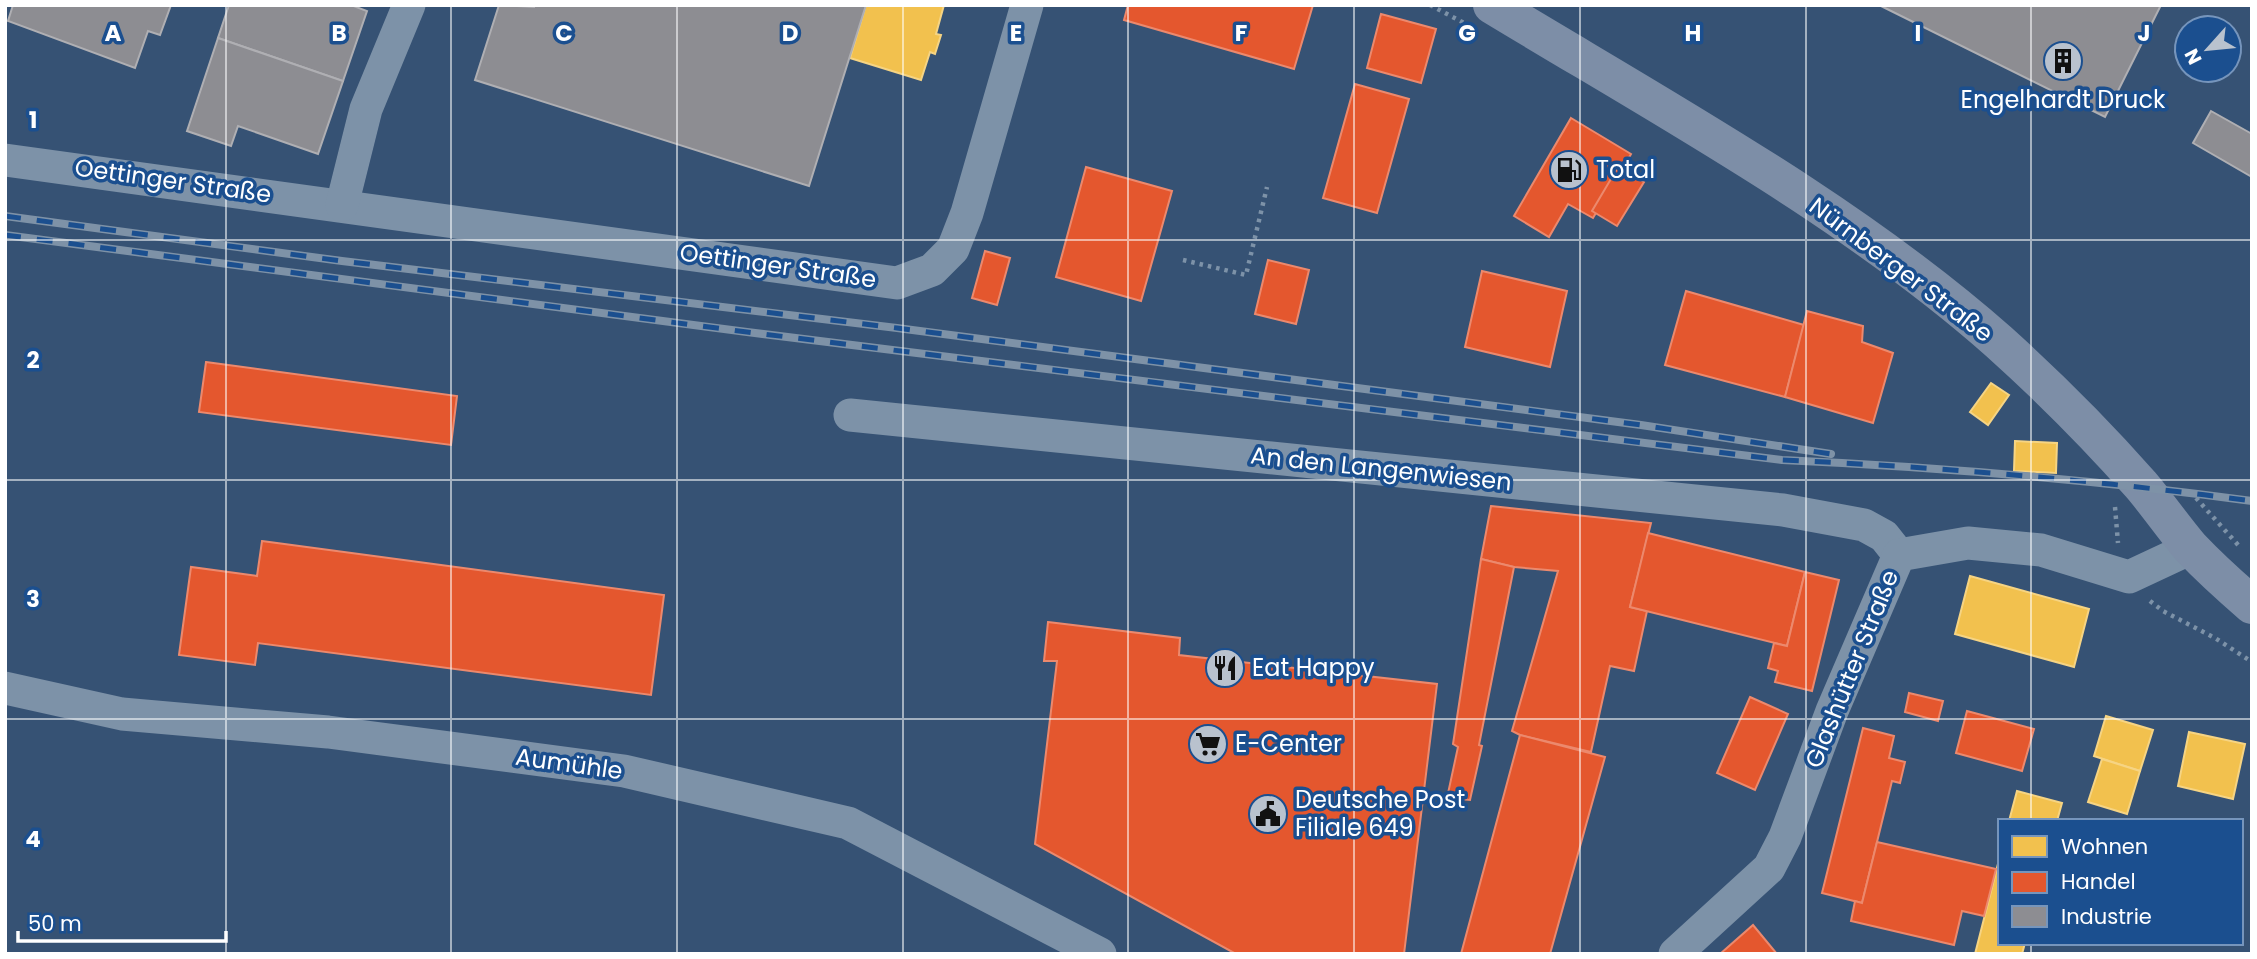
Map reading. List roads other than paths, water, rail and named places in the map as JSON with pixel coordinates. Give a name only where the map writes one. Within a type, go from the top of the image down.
[{"type":"main road","name":"Nürnberger Straße","points":[[1481,16],[1704,133],[1830,214],[1916,275],[1997,341],[2077,415],[2142,486],[2191,548],[2252,605]]},
{"type":"street","points":[[342,205],[366,109],[409,5]]},
{"type":"street","name":"Oettinger Straße","points":[[5,160],[897,283],[932,270],[953,249],[967,213],[1027,5]]},
{"type":"street","name":"An den Langenwiesen","points":[[850,415],[1783,510],[1864,524],[1884,536],[1899,555]]},
{"type":"street","name":"Glashütter Straße","points":[[1675,954],[1769,868],[1785,837],[1832,711],[1899,555],[1968,543],[1992,545],[2041,550],[2129,577],[2191,548]]},
{"type":"street","name":"Aumühle","points":[[5,688],[122,714],[328,732],[624,771],[848,823],[1100,954]]},
{"type":"railway","points":[[5,216],[342,261],[897,328],[1641,425],[1831,454]]},
{"type":"railway","points":[[5,235],[747,332],[1782,460],[2017,475],[2252,501]]},
{"type":"place","name":"Engelhardt Druck","points":[[2063,61]]},
{"type":"place","name":"Total","points":[[1569,170]]},
{"type":"place","name":"Eat Happy","points":[[1225,668]]},
{"type":"place","name":"E-Center","points":[[1208,744]]},
{"type":"place","name":"Deutsche Post Filiale 649","points":[[1268,814]]}]
